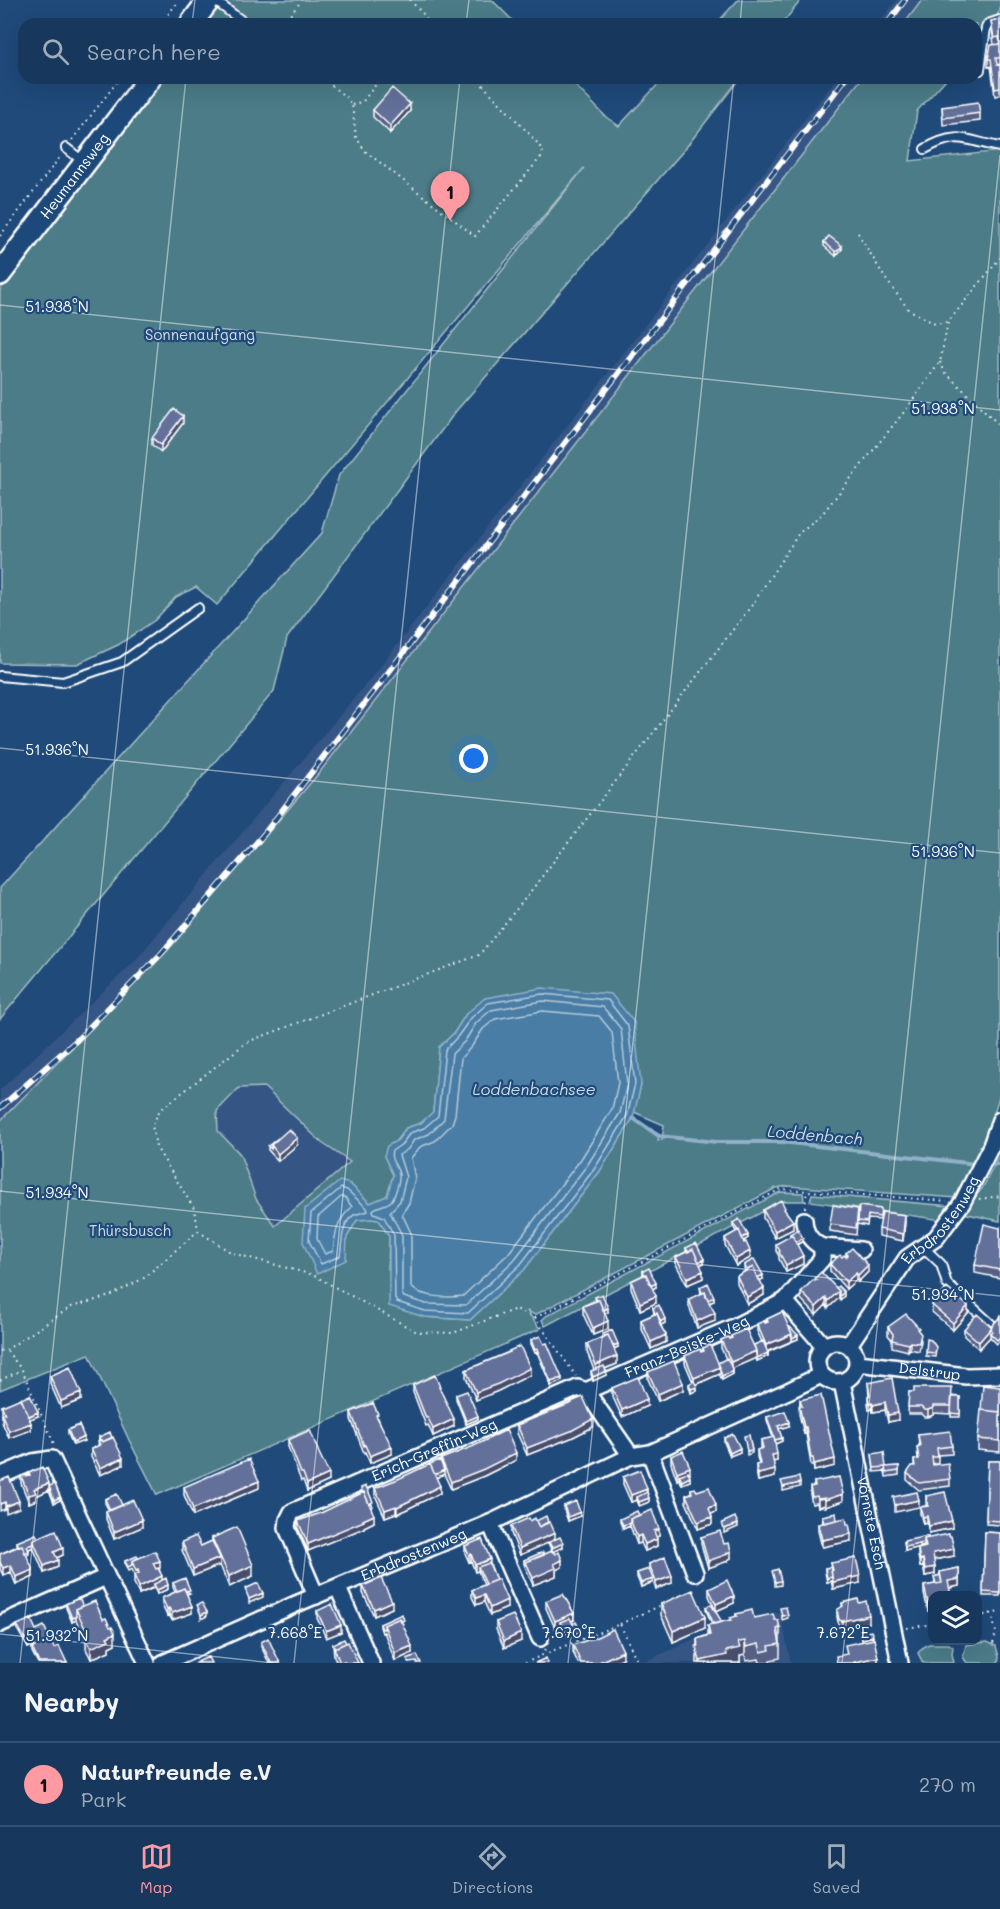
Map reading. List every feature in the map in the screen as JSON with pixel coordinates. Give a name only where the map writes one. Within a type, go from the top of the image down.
[{"type":"street","points":[[196,18],[209,0]]},
{"type":"street","name":"Heumannsweg","points":[[0,274],[145,84]]},
{"type":"street","name":"Erbdrostenweg","points":[[849,1345],[906,1258],[936,1238],[962,1203],[991,1146],[1000,1120]]},
{"type":"street","points":[[804,1214],[805,1230],[815,1244],[822,1247],[861,1250]]},
{"type":"street","name":"Franz-Beiske-Weg","points":[[584,1389],[734,1327],[785,1301],[822,1259],[822,1247]]},
{"type":"street","points":[[785,1301],[824,1346]]},
{"type":"street","points":[[832,1342],[849,1345],[856,1353],[858,1363],[856,1372],[842,1382],[834,1383],[827,1380],[817,1368],[819,1352],[832,1342]]},
{"type":"street","name":"Delstrup","points":[[858,1363],[966,1376],[1000,1375]]},
{"type":"street","name":"Erbdrostenweg","points":[[163,1663],[490,1523],[631,1456],[650,1453],[821,1375]]},
{"type":"street","name":"Vörnste Esch","points":[[842,1382],[900,1663]]},
{"type":"street","points":[[584,1389],[631,1456]]},
{"type":"street","name":"Erich-Greffin-Weg","points":[[316,1596],[287,1528],[292,1512],[567,1392],[584,1389]]},
{"type":"street","points":[[650,1453],[695,1573]]},
{"type":"street","points":[[0,1476],[33,1462],[52,1459],[147,1663]]},
{"type":"street","points":[[490,1523],[540,1638]]},
{"type":"street","points":[[0,1624],[106,1577]]},
{"type":"street","points":[[338,1588],[371,1663]]},
{"type":"lane","points":[[214,0],[238,18]]},
{"type":"lane","points":[[982,56],[988,24],[1000,20]]},
{"type":"lane","points":[[925,149],[946,138],[956,137],[1000,147]]},
{"type":"lane","points":[[66,148],[85,163]]},
{"type":"lane","points":[[0,676],[63,682],[122,662],[198,608]]},
{"type":"lane","points":[[923,1246],[941,1264],[947,1284],[991,1324]]},
{"type":"path","points":[[166,18],[179,0]]},
{"type":"path","points":[[288,18],[302,0]]},
{"type":"path","points":[[410,0],[425,18]]},
{"type":"path","points":[[330,84],[352,105],[356,137],[365,151],[476,236],[541,157],[543,150],[482,84]]},
{"type":"path","points":[[352,105],[363,101],[376,84]]},
{"type":"path","points":[[858,233],[885,278],[908,309],[935,324],[948,322]]},
{"type":"path","points":[[584,1389],[535,1318],[516,1309],[453,1333],[417,1332],[313,1275],[232,1253],[198,1231],[195,1210],[156,1147],[152,1125],[160,1110],[246,1042],[479,955],[752,605],[799,533],[822,514],[904,411],[940,362],[948,322],[1000,258]]},
{"type":"path","points":[[940,362],[945,372],[1000,426]]},
{"type":"path","points":[[535,1318],[781,1189],[962,1203]]},
{"type":"path","points":[[804,1214],[807,1190]]},
{"type":"path","points":[[0,1351],[6,1350],[71,1307],[110,1296],[144,1278],[198,1231]]},
{"type":"path","points":[[6,1350],[22,1370],[54,1443],[52,1459]]},
{"type":"path","points":[[0,1380],[22,1370]]},
{"type":"path","points":[[525,1663],[669,1602]]},
{"type":"path","points":[[982,1615],[1000,1612]]},
{"type":"path","points":[[991,1613],[996,1632],[993,1644]]},
{"type":"path","points":[[620,1624],[638,1663]]},
{"type":"path","points":[[893,1631],[928,1625]]},
{"type":"path","points":[[540,1638],[547,1653]]},
{"type":"shaded area","points":[[897,0],[922,0],[908,18],[883,18]]},
{"type":"shaded area","points":[[832,84],[857,84],[319,773],[169,949],[0,1121],[0,1090],[134,962],[376,672]]},
{"type":"shaded area","points":[[264,1087],[322,1143],[350,1162],[275,1226],[256,1199],[240,1155],[218,1131],[217,1111],[239,1088]]},
{"type":"shaded area","points":[[780,1612],[791,1663],[647,1663],[646,1661],[731,1622]]},
{"type":"green space","points":[[218,0],[492,0],[510,18],[204,18]]},
{"type":"green space","points":[[738,0],[801,0],[787,18],[722,18]]},
{"type":"green space","points":[[922,0],[1000,0],[1000,11],[982,36],[982,18],[908,18]]},
{"type":"green space","name":"Sonnenaufgang","points":[[155,84],[574,84],[606,117],[619,126],[658,84],[735,84],[684,150],[456,411],[287,638],[274,691],[0,1019],[0,888],[322,533],[339,475],[584,168],[217,605],[196,587],[176,597],[155,620],[118,645],[77,664],[0,663],[0,290]]},
{"type":"green space","name":"Thürsbusch","points":[[857,84],[942,84],[917,111],[910,161],[1000,151],[1000,1093],[987,1138],[957,1198],[788,1186],[776,1188],[535,1315],[527,1311],[540,1329],[157,1495],[89,1354],[0,1390],[0,1121],[169,949],[319,773]],"holes":[[[466,1014],[641,1085],[634,1112],[664,1125],[662,1140],[658,1140],[659,1136],[633,1118],[600,1171],[524,1270],[470,1320],[424,1317],[388,1269],[389,1236],[379,1220],[357,1220],[347,1237],[350,1184],[370,1203],[387,1196],[393,1175],[384,1156],[406,1128],[421,1123],[433,1112],[439,1047],[454,1033]],[[264,1087],[322,1143],[350,1162],[275,1226],[256,1199],[240,1154],[218,1131],[217,1111],[239,1088]]]},
{"type":"green space","points":[[1000,1154],[1000,1221],[963,1213],[983,1187]]},
{"type":"green space","points":[[780,1192],[803,1193],[804,1201],[783,1201],[545,1326],[542,1320],[546,1316]]},
{"type":"green space","points":[[812,1194],[951,1206],[942,1220],[810,1201]]},
{"type":"green space","points":[[987,1642],[996,1646],[998,1663],[967,1663],[963,1657],[966,1645],[982,1645],[982,1643]]},
{"type":"green space","points":[[928,1645],[950,1645],[953,1647],[954,1663],[923,1663],[918,1653]]},
{"type":"water","name":"Loddenbachsee","points":[[542,988],[611,994],[634,1022],[641,1085],[633,1118],[600,1171],[524,1270],[470,1320],[424,1317],[389,1306],[389,1236],[379,1220],[371,1219],[357,1220],[347,1237],[346,1260],[317,1274],[303,1242],[305,1209],[340,1181],[350,1184],[370,1203],[387,1196],[393,1175],[384,1156],[387,1146],[398,1140],[406,1128],[421,1123],[433,1112],[439,1047],[454,1033],[466,1014],[485,998]]},
{"type":"building","points":[[1000,19],[1000,44],[999,37],[994,38],[991,21]]},
{"type":"building","points":[[1000,44],[1000,58],[996,58],[997,65],[1000,64],[1000,88],[995,89],[991,59],[988,59],[991,45]]},
{"type":"building","points":[[392,88],[410,104],[390,126],[373,110]]},
{"type":"building","points":[[978,102],[980,113],[943,118],[942,107]]},
{"type":"building","points":[[829,236],[842,246],[836,252],[824,242]]},
{"type":"building","points":[[174,409],[183,416],[161,445],[152,438]]},
{"type":"building","points":[[289,1129],[297,1138],[278,1154],[271,1145]]},
{"type":"building","points":[[781,1200],[784,1209],[793,1221],[775,1231],[763,1210]]},
{"type":"building","points":[[833,1205],[858,1209],[856,1228],[830,1224]]},
{"type":"building","points":[[859,1206],[881,1209],[880,1217],[868,1215],[867,1222],[858,1221]]},
{"type":"building","points":[[882,1212],[905,1215],[903,1234],[879,1229]]},
{"type":"building","points":[[739,1219],[748,1235],[742,1238],[733,1223]]},
{"type":"building","points":[[984,1224],[1000,1228],[1000,1270],[975,1265]]},
{"type":"building","points":[[798,1229],[803,1238],[796,1242],[790,1234]]},
{"type":"building","points":[[739,1230],[750,1251],[736,1259],[725,1238]]},
{"type":"building","points":[[792,1235],[803,1256],[786,1265],[776,1244]]},
{"type":"building","points":[[696,1243],[704,1259],[699,1262],[693,1249],[688,1252],[686,1248]]},
{"type":"building","points":[[852,1248],[868,1265],[846,1282],[830,1264],[840,1255],[846,1257],[848,1255],[846,1253]]},
{"type":"building","points":[[693,1249],[703,1271],[687,1278],[676,1257]]},
{"type":"building","points":[[754,1259],[763,1275],[757,1278],[753,1267],[747,1270],[744,1265]]},
{"type":"building","points":[[753,1267],[764,1288],[747,1297],[737,1276]]},
{"type":"building","points":[[649,1268],[656,1283],[651,1286],[643,1271]]},
{"type":"building","points":[[821,1272],[839,1291],[828,1301],[826,1298],[816,1307],[801,1292],[813,1280],[817,1280],[815,1278]]},
{"type":"building","points":[[646,1274],[656,1296],[640,1303],[631,1281]]},
{"type":"building","points":[[708,1283],[714,1297],[708,1300],[700,1287]]},
{"type":"building","points":[[838,1286],[844,1292],[840,1296],[836,1288]]},
{"type":"building","points":[[947,1288],[968,1306],[953,1323],[932,1305]]},
{"type":"building","points":[[705,1292],[715,1313],[697,1321],[689,1299]]},
{"type":"building","points":[[602,1294],[608,1308],[603,1310],[599,1300],[595,1297]]},
{"type":"building","points":[[599,1300],[608,1321],[593,1328],[583,1306]]},
{"type":"building","points":[[659,1305],[665,1319],[660,1322],[653,1308]]},
{"type":"building","points":[[782,1312],[792,1334],[766,1345],[757,1324],[768,1322],[767,1319]]},
{"type":"building","points":[[657,1313],[661,1322],[659,1323],[666,1335],[651,1342],[641,1320]]},
{"type":"building","points":[[906,1314],[919,1328],[917,1329],[921,1334],[919,1343],[910,1342],[908,1344],[892,1340],[893,1334],[888,1327]]},
{"type":"building","points":[[977,1314],[992,1327],[979,1342],[964,1329]]},
{"type":"building","points":[[1000,1317],[1000,1337],[997,1340],[990,1333],[991,1327]]},
{"type":"building","points":[[790,1327],[798,1335],[792,1338]]},
{"type":"building","points":[[746,1329],[756,1351],[731,1362],[721,1340],[732,1338],[731,1336]]},
{"type":"building","points":[[612,1330],[618,1344],[613,1346],[608,1335],[603,1334]]},
{"type":"building","points":[[608,1335],[617,1356],[596,1365],[587,1344]]},
{"type":"building","points":[[540,1336],[544,1344],[547,1343],[562,1378],[551,1382],[531,1340]]},
{"type":"building","points":[[927,1339],[931,1340],[936,1347],[935,1353],[926,1352]]},
{"type":"building","points":[[763,1341],[768,1353],[757,1358],[754,1345]]},
{"type":"building","points":[[710,1345],[720,1367],[694,1378],[685,1356],[700,1349],[701,1352],[704,1351],[703,1348]]},
{"type":"building","points":[[520,1346],[530,1368],[476,1392],[466,1370]]},
{"type":"building","points":[[727,1358],[733,1371],[722,1376],[718,1363]]},
{"type":"building","points":[[674,1361],[683,1383],[658,1394],[648,1372]]},
{"type":"building","points":[[604,1366],[606,1371],[593,1377],[591,1371]]},
{"type":"building","points":[[70,1367],[81,1393],[61,1401],[50,1376]]},
{"type":"building","points":[[435,1375],[454,1419],[433,1429],[426,1418],[413,1385]]},
{"type":"building","points":[[638,1377],[647,1399],[622,1410],[612,1388]]},
{"type":"building","points":[[892,1378],[898,1413],[888,1415],[885,1402],[873,1405],[872,1402],[869,1403],[868,1383]]},
{"type":"building","points":[[694,1381],[697,1387],[691,1389],[689,1384]]},
{"type":"building","points":[[983,1385],[1000,1387],[1000,1412],[981,1410]]},
{"type":"building","points":[[914,1388],[952,1388],[951,1406],[933,1406],[928,1410],[921,1407],[908,1407],[909,1392],[914,1392]]},
{"type":"building","points":[[467,1391],[478,1416],[466,1421],[456,1395]]},
{"type":"building","points":[[30,1395],[38,1412],[29,1416],[21,1399]]},
{"type":"building","points":[[821,1395],[835,1459],[814,1464],[799,1406],[802,1406],[800,1400]]},
{"type":"building","points":[[583,1397],[593,1419],[571,1431],[527,1448],[517,1425]]},
{"type":"building","points":[[952,1397],[960,1397],[960,1414],[951,1413]]},
{"type":"building","points":[[21,1398],[31,1423],[9,1431],[2,1415],[5,1414],[2,1406]]},
{"type":"building","points":[[373,1403],[378,1414],[376,1415],[392,1447],[370,1456],[351,1412]]},
{"type":"building","points":[[981,1410],[1000,1412],[1000,1441],[978,1439]]},
{"type":"building","points":[[785,1411],[789,1422],[778,1426],[782,1438],[775,1440],[767,1417]]},
{"type":"building","points":[[79,1425],[84,1437],[73,1442],[68,1430]]},
{"type":"building","points":[[310,1430],[329,1474],[307,1484],[288,1440]]},
{"type":"building","points":[[506,1430],[516,1453],[451,1482],[441,1459]]},
{"type":"building","points":[[950,1431],[952,1446],[937,1448],[938,1457],[932,1457],[933,1465],[948,1463],[950,1479],[919,1483],[907,1473],[912,1466],[915,1466],[914,1460],[919,1459],[918,1435]]},
{"type":"building","points":[[110,1432],[112,1438],[102,1442],[100,1440],[99,1437]]},
{"type":"building","points":[[733,1434],[740,1448],[730,1453],[724,1438]]},
{"type":"building","points":[[749,1435],[752,1450],[747,1451],[744,1436]]},
{"type":"building","points":[[113,1437],[123,1458],[100,1468],[91,1449],[100,1445],[98,1441],[102,1442]]},
{"type":"building","points":[[774,1437],[777,1454],[772,1455],[775,1470],[758,1474],[756,1465],[760,1464],[757,1450],[763,1448],[761,1440]]},
{"type":"building","points":[[683,1451],[690,1467],[677,1472],[671,1456]]},
{"type":"building","points":[[884,1452],[886,1467],[874,1468],[872,1454]]},
{"type":"building","points":[[249,1459],[259,1481],[193,1509],[184,1487]]},
{"type":"building","points":[[440,1460],[444,1470],[435,1475],[430,1464]]},
{"type":"building","points":[[988,1461],[1000,1461],[1000,1521],[986,1520]]},
{"type":"building","points":[[430,1464],[440,1486],[397,1507],[385,1510],[375,1488]]},
{"type":"building","points":[[899,1466],[899,1471],[886,1473],[885,1467]]},
{"type":"building","points":[[42,1467],[49,1483],[34,1489],[36,1493],[29,1495],[21,1476],[30,1475],[29,1473]]},
{"type":"building","points":[[640,1470],[647,1489],[631,1495],[623,1477]]},
{"type":"building","points":[[688,1472],[690,1477],[682,1481],[679,1475]]},
{"type":"building","points":[[9,1477],[19,1501],[6,1506],[5,1502],[0,1504],[0,1481]]},
{"type":"building","points":[[799,1477],[800,1483],[783,1487],[781,1481]]},
{"type":"building","points":[[839,1477],[843,1494],[825,1500],[825,1498],[818,1499],[817,1496],[812,1497],[810,1487],[815,1486],[814,1482]]},
{"type":"building","points":[[55,1484],[60,1497],[54,1500],[49,1486]]},
{"type":"building","points":[[366,1486],[373,1502],[369,1504],[361,1488]]},
{"type":"building","points":[[709,1487],[716,1505],[709,1508],[712,1517],[698,1522],[686,1495],[692,1493],[691,1489],[695,1488],[697,1491]]},
{"type":"building","points":[[364,1492],[374,1515],[308,1544],[298,1521],[321,1513]]},
{"type":"building","points":[[647,1492],[649,1498],[639,1502],[637,1497]]},
{"type":"building","points":[[917,1492],[919,1500],[895,1505],[893,1497]]},
{"type":"building","points":[[945,1492],[952,1521],[929,1526],[927,1516],[923,1517],[920,1507],[928,1506],[926,1496]]},
{"type":"building","points":[[117,1494],[122,1505],[110,1510],[105,1499]]},
{"type":"building","points":[[133,1500],[142,1520],[114,1532],[106,1512]]},
{"type":"building","points":[[576,1501],[580,1512],[568,1517],[564,1506]]},
{"type":"building","points":[[652,1510],[659,1529],[654,1531],[657,1539],[645,1544],[641,1535],[637,1537],[630,1519]]},
{"type":"building","points":[[637,1511],[639,1515],[630,1519],[630,1523],[623,1525],[620,1519]]},
{"type":"building","points":[[836,1513],[837,1520],[824,1523],[822,1516]]},
{"type":"building","points":[[546,1516],[548,1522],[539,1527],[536,1521]]},
{"type":"building","points":[[735,1517],[738,1524],[724,1529],[722,1523]]},
{"type":"building","points":[[529,1518],[530,1521],[535,1518],[539,1527],[550,1522],[555,1533],[520,1548],[511,1526]]},
{"type":"building","points":[[846,1518],[851,1534],[822,1540],[818,1524]]},
{"type":"building","points":[[237,1527],[253,1565],[229,1576],[212,1538]]},
{"type":"building","points":[[56,1530],[63,1548],[54,1552],[58,1560],[44,1566],[33,1540]]},
{"type":"building","points":[[720,1531],[724,1544],[729,1543],[731,1551],[708,1561],[701,1537]]},
{"type":"building","points":[[985,1532],[1000,1533],[1000,1593],[983,1592]]},
{"type":"building","points":[[36,1534],[38,1538],[33,1540],[33,1544],[27,1546],[29,1551],[25,1553],[22,1545],[19,1546],[17,1542]]},
{"type":"building","points":[[949,1534],[954,1549],[933,1553],[935,1567],[925,1569],[918,1549],[926,1547],[924,1539]]},
{"type":"building","points":[[196,1536],[201,1546],[212,1541],[220,1558],[193,1569],[182,1542]]},
{"type":"building","points":[[928,1536],[924,1539],[924,1543],[905,1547],[904,1541]]},
{"type":"building","points":[[560,1537],[563,1543],[552,1548],[549,1542]]},
{"type":"building","points":[[482,1539],[490,1559],[475,1565],[465,1546]]},
{"type":"building","points":[[22,1545],[33,1570],[16,1577],[11,1565],[3,1568],[0,1554]]},
{"type":"building","points":[[155,1551],[160,1561],[153,1563],[162,1576],[139,1587],[134,1575],[139,1573],[132,1561]]},
{"type":"building","points":[[552,1551],[555,1554],[559,1552],[562,1560],[554,1564],[556,1568],[533,1578],[526,1562]]},
{"type":"building","points":[[543,1552],[544,1555],[526,1562],[526,1565],[524,1560]]},
{"type":"building","points":[[137,1556],[138,1558],[128,1567],[125,1561]]},
{"type":"building","points":[[665,1557],[672,1576],[656,1582],[649,1564]]},
{"type":"building","points":[[856,1558],[860,1576],[833,1582],[831,1563]]},
{"type":"building","points":[[489,1563],[496,1580],[486,1584],[478,1567]]},
{"type":"building","points":[[831,1567],[832,1577],[827,1578],[825,1568]]},
{"type":"building","points":[[959,1568],[959,1579],[948,1581],[950,1591],[928,1591],[928,1603],[924,1586],[942,1583],[940,1572]]},
{"type":"building","points":[[649,1569],[653,1579],[641,1583],[637,1573]]},
{"type":"building","points":[[778,1569],[781,1581],[775,1582],[772,1571]]},
{"type":"building","points":[[940,1575],[942,1583],[936,1584],[934,1577]]},
{"type":"building","points":[[166,1578],[168,1585],[157,1590],[154,1584]]},
{"type":"building","points":[[185,1578],[190,1590],[186,1591],[184,1588],[177,1591],[173,1583]]},
{"type":"building","points":[[381,1578],[392,1601],[374,1609],[363,1586]]},
{"type":"building","points":[[498,1579],[507,1600],[490,1608],[484,1595],[476,1598],[472,1590]]},
{"type":"building","points":[[727,1580],[734,1596],[716,1604],[709,1589]]},
{"type":"building","points":[[258,1583],[263,1593],[249,1599],[245,1589]]},
{"type":"building","points":[[184,1588],[192,1606],[172,1613],[169,1608],[167,1609],[162,1598]]},
{"type":"building","points":[[693,1590],[705,1617],[673,1631],[661,1604]]},
{"type":"building","points":[[563,1594],[574,1613],[555,1621],[546,1601]]},
{"type":"building","points":[[79,1598],[83,1606],[76,1609],[76,1617],[72,1618],[66,1604]]},
{"type":"building","points":[[858,1599],[859,1603],[866,1601],[869,1615],[839,1620],[837,1610],[843,1606],[842,1603]]},
{"type":"building","points":[[95,1601],[103,1619],[106,1618],[115,1633],[107,1637],[109,1640],[91,1648],[86,1638],[89,1637],[76,1609]]},
{"type":"building","points":[[202,1603],[207,1612],[201,1615],[197,1605]]},
{"type":"building","points":[[332,1604],[341,1625],[326,1631],[317,1611]]},
{"type":"building","points":[[711,1604],[722,1622],[714,1624],[706,1607]]},
{"type":"building","points":[[786,1607],[788,1615],[782,1616],[780,1608]]},
{"type":"building","points":[[752,1610],[754,1618],[773,1614],[775,1620],[778,1620],[780,1644],[769,1646],[770,1650],[761,1652],[759,1644],[746,1647],[745,1641],[738,1642],[740,1648],[726,1651],[727,1655],[700,1661],[696,1647],[698,1646],[697,1639],[710,1635],[708,1625],[731,1620],[730,1618],[737,1616],[736,1614]]},
{"type":"building","points":[[402,1614],[404,1620],[401,1622],[400,1618],[384,1625],[382,1629],[380,1624]]},
{"type":"building","points":[[513,1615],[521,1633],[504,1641],[496,1622]]},
{"type":"building","points":[[400,1618],[412,1646],[395,1653],[384,1625]]},
{"type":"building","points":[[570,1618],[579,1628],[568,1633],[560,1622]]},
{"type":"building","points":[[31,1619],[36,1630],[44,1626],[54,1648],[59,1646],[67,1663],[39,1663],[32,1648],[35,1647],[33,1642],[28,1644],[17,1625]]},
{"type":"building","points":[[613,1629],[623,1651],[597,1663],[581,1663],[573,1645]]},
{"type":"building","points":[[871,1631],[873,1636],[862,1639],[861,1633]]},
{"type":"building","points":[[268,1638],[280,1663],[271,1663],[261,1642]]},
{"type":"building","points":[[344,1639],[346,1643],[335,1648],[333,1644]]},
{"type":"building","points":[[874,1639],[878,1657],[854,1663],[837,1663],[836,1656],[847,1654],[845,1645]]},
{"type":"building","points":[[348,1642],[358,1663],[344,1663],[344,1661],[340,1663],[334,1648]]},
{"type":"building","points":[[417,1655],[421,1663],[409,1663],[407,1659]]},
{"type":"building","points":[[208,1657],[211,1663],[195,1663]]},
{"type":"building","points":[[546,1658],[548,1663],[535,1663]]},
{"type":"waterway","name":"Loddenbach","points":[[633,1118],[659,1136],[717,1142],[781,1142],[976,1164]]},
{"type":"waterway","name":"Loddenbach","points":[[987,1164],[1000,1165]]},
{"type":"railway","points":[[892,18],[905,0]]},
{"type":"railway","points":[[0,1108],[78,1039],[161,954],[264,834],[841,84]]},
{"type":"place","name":"Naturfreunde e.V","points":[[450,221]]}]
